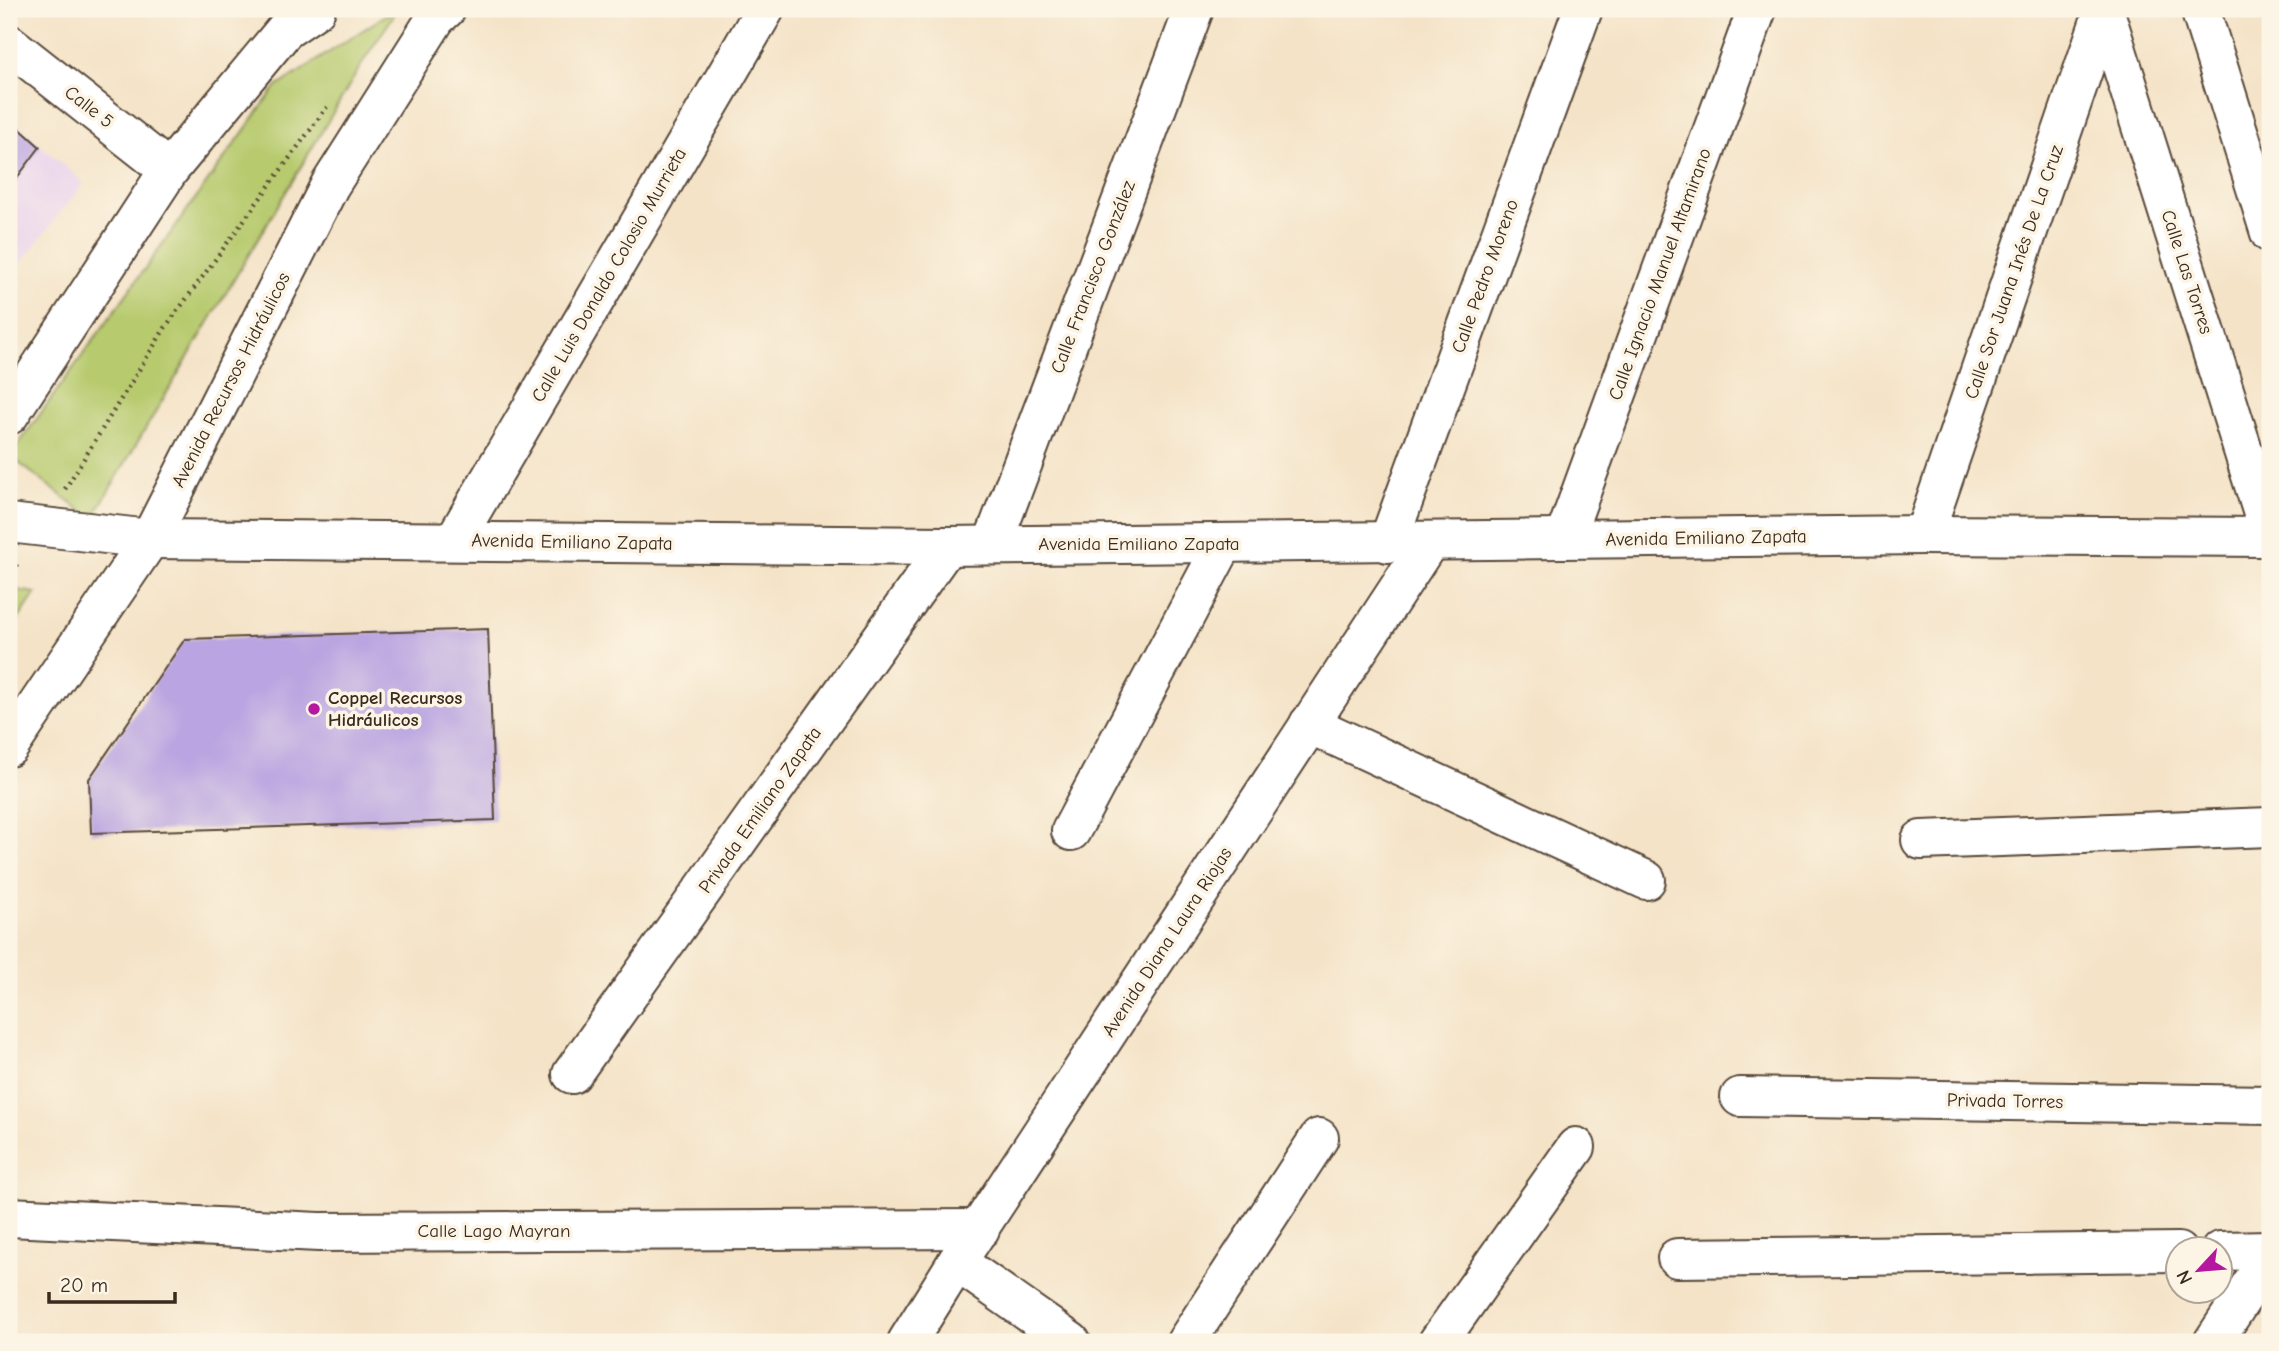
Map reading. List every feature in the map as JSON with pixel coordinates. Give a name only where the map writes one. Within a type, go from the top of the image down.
[{"type":"street","points":[[9,415],[169,170],[285,20],[316,9]]},
{"type":"street","name":"Avenida Recursos Hidráulicos","points":[[9,747],[150,539],[330,185],[436,18],[446,9]]},
{"type":"street","name":"Calle Luis Donaldo Colosio Murrieta","points":[[453,541],[765,9]]},
{"type":"street","name":"Calle Francisco González","points":[[992,545],[1194,9]]},
{"type":"street","name":"Calle Pedro Moreno","points":[[1388,542],[1583,9]]},
{"type":"street","name":"Calle Ignacio Manuel Altamirano","points":[[1564,539],[1757,9]]},
{"type":"street","name":"Calle Sor Juana Inés De La Cruz","points":[[1924,535],[2104,9]]},
{"type":"street","name":"Calle Las Torres","points":[[2104,9],[2270,536]]},
{"type":"street","points":[[2200,9],[2270,233]]},
{"type":"street","name":"Calle 5","points":[[9,44],[169,170]]},
{"type":"street","name":"Avenida Emiliano Zapata","points":[[25,525],[150,539],[947,546],[1924,535],[2270,536]]},
{"type":"street","name":"Avenida Diana Laura Riojas","points":[[907,1342],[1429,542]]},
{"type":"street","points":[[1071,831],[1224,544]]},
{"type":"street","name":"Privada Emiliano Zapata","points":[[572,1074],[947,546]]},
{"type":"street","points":[[1309,724],[1646,880]]},
{"type":"street","points":[[1921,840],[2270,827]]},
{"type":"street","name":"Privada Torres","points":[[1740,1097],[2270,1105]]},
{"type":"street","points":[[1186,1342],[1319,1138]]},
{"type":"street","points":[[1438,1342],[1576,1147]]},
{"type":"street","name":"Calle Lago Mayran","points":[[9,1217],[319,1232],[980,1229]]},
{"type":"street","points":[[2234,1251],[2270,1251]]},
{"type":"street","points":[[1676,1258],[2164,1252]]},
{"type":"street","points":[[2213,1342],[2270,1256]]},
{"type":"street","points":[[957,1262],[1071,1342]]},
{"type":"path","points":[[9,578],[25,525],[327,107]]},
{"type":"shaded area","points":[[9,118],[84,183],[9,278]]},
{"type":"green space","points":[[398,9],[366,57],[92,519],[10,456],[275,88]]},
{"type":"green space","points":[[9,589],[36,593],[9,633]]},
{"type":"building","points":[[9,119],[40,147],[13,183],[9,180]]},
{"type":"building","name":"Coppel Recursos Hidráulicos","points":[[488,629],[495,820],[91,833],[89,779],[185,639]]},
{"type":"place","name":"Coppel Recursos Hidráulicos","points":[[314,709]]}]
